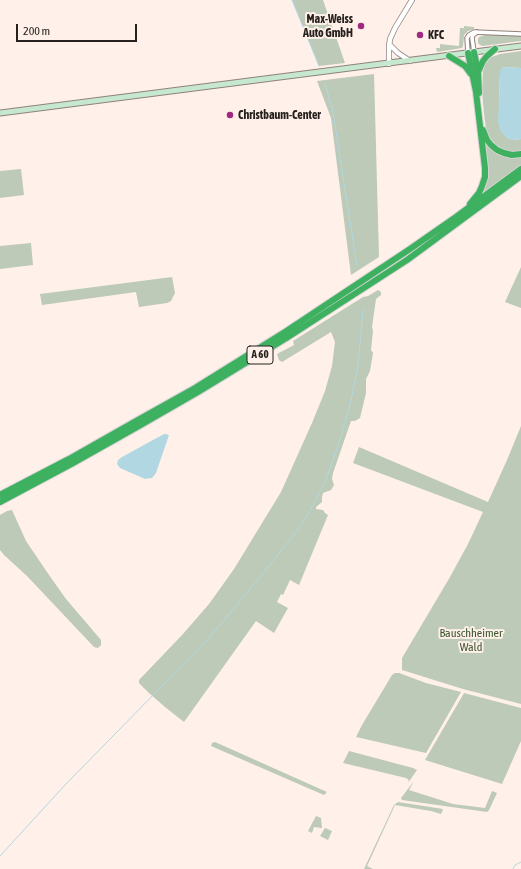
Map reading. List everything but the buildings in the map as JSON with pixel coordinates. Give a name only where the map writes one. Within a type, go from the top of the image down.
[{"type":"highway","points":[[478,72],[483,61],[495,50]]},
{"type":"highway","points":[[471,53],[478,72],[481,116],[484,134],[491,145],[497,150],[512,155],[521,154]]},
{"type":"highway","points":[[456,217],[478,194],[482,186],[485,168],[471,53]]},
{"type":"highway","points":[[449,56],[465,66],[473,77]]},
{"type":"highway","name":"A 60","points":[[0,495],[69,459],[202,384],[292,328],[456,217],[521,169]]},
{"type":"highway","name":"A 60","points":[[0,502],[139,426],[282,341],[407,260],[521,176]]},
{"type":"main road","points":[[0,113],[521,46]]},
{"type":"street","points":[[389,64],[390,39],[394,28],[412,0]]},
{"type":"street","points":[[471,53],[466,43],[468,36],[473,32],[521,34]]},
{"type":"street","points":[[471,53],[472,37],[476,33],[480,32]]},
{"type":"street","points":[[389,44],[398,53],[410,61]]},
{"type":"green space","points":[[292,0],[323,0],[345,63],[319,66]]},
{"type":"green space","points":[[464,26],[474,27],[474,29],[468,31],[464,35],[462,48],[437,52],[436,48],[440,48],[440,44],[459,46],[460,28],[464,28]]},
{"type":"green space","points":[[488,34],[521,36],[521,41],[483,46],[480,45],[478,43],[479,37]]},
{"type":"green space","points":[[521,51],[521,68],[503,67],[500,73],[499,103],[514,140],[521,139],[521,151],[515,152],[506,151],[497,146],[490,138],[486,129],[482,92],[483,72],[484,65],[487,60],[492,57],[500,54]]},
{"type":"green space","points":[[374,74],[379,257],[351,275],[331,118],[317,81]]},
{"type":"green space","points":[[482,134],[493,150],[499,154],[507,157],[521,157],[521,165],[475,200],[484,185]]},
{"type":"green space","points":[[21,169],[24,195],[0,198],[0,171]]},
{"type":"green space","points":[[31,243],[33,265],[0,269],[0,246]]},
{"type":"green space","points":[[521,267],[521,308],[505,302]]},
{"type":"green space","points":[[172,277],[175,293],[171,301],[167,303],[139,307],[136,292],[42,305],[40,294]]},
{"type":"green space","points":[[378,290],[381,292],[381,295],[376,299],[372,327],[371,350],[373,353],[370,371],[366,379],[366,393],[360,418],[355,421],[351,421],[333,473],[332,479],[334,485],[331,490],[323,493],[322,502],[316,507],[316,509],[323,510],[328,515],[299,585],[290,580],[283,595],[281,594],[277,602],[288,608],[274,633],[256,621],[184,722],[149,693],[139,683],[139,680],[183,634],[209,604],[234,569],[281,492],[325,391],[332,366],[335,342],[331,332],[282,362],[279,360],[277,354],[294,345],[293,341],[363,297],[368,296]]},
{"type":"green space","name":"Bauschheimer Wald","points":[[521,426],[521,704],[463,689],[402,670],[402,658],[450,577],[483,512],[353,463],[359,447],[488,502]]},
{"type":"green space","points":[[12,510],[26,541],[49,575],[66,599],[101,640],[101,645],[98,648],[94,647],[27,576],[0,550],[0,515]]},
{"type":"green space","points":[[395,673],[461,692],[426,753],[356,737],[392,675]]},
{"type":"green space","points":[[464,693],[521,708],[521,741],[502,784],[425,760]]},
{"type":"green space","points":[[215,742],[327,792],[324,795],[211,746],[212,743]]},
{"type":"green space","points":[[349,751],[417,770],[408,783],[409,780],[406,778],[343,763]]},
{"type":"green space","points":[[414,781],[409,790],[453,804],[485,808],[492,791],[497,793],[487,812],[402,800],[401,798]]},
{"type":"green space","points":[[398,802],[443,809],[441,814],[395,805],[367,866],[373,869],[364,869],[394,805]]},
{"type":"green space","points":[[316,816],[321,818],[322,828],[314,827],[312,833],[308,831]]},
{"type":"green space","points":[[325,828],[332,831],[328,840],[320,836]]},
{"type":"water","points":[[503,67],[521,68],[521,139],[508,139],[500,130],[498,121],[500,73]]},
{"type":"water","points":[[164,434],[169,435],[156,473],[152,478],[145,479],[120,468],[117,464],[118,460],[122,457]]},
{"type":"waterway","points":[[292,0],[319,66]]},
{"type":"waterway","points":[[325,83],[333,112],[357,266]]},
{"type":"waterway","points":[[0,856],[65,785],[209,638],[261,576],[306,518],[326,480],[350,405],[358,366],[363,309]]},
{"type":"waterway","points":[[513,869],[515,865],[521,862]]},
{"type":"place","name":"Max-Weiss Auto GmbH","points":[[361,26]]},
{"type":"place","name":"KFC","points":[[420,35]]},
{"type":"place","name":"Christbaum-Center","points":[[230,115]]}]
